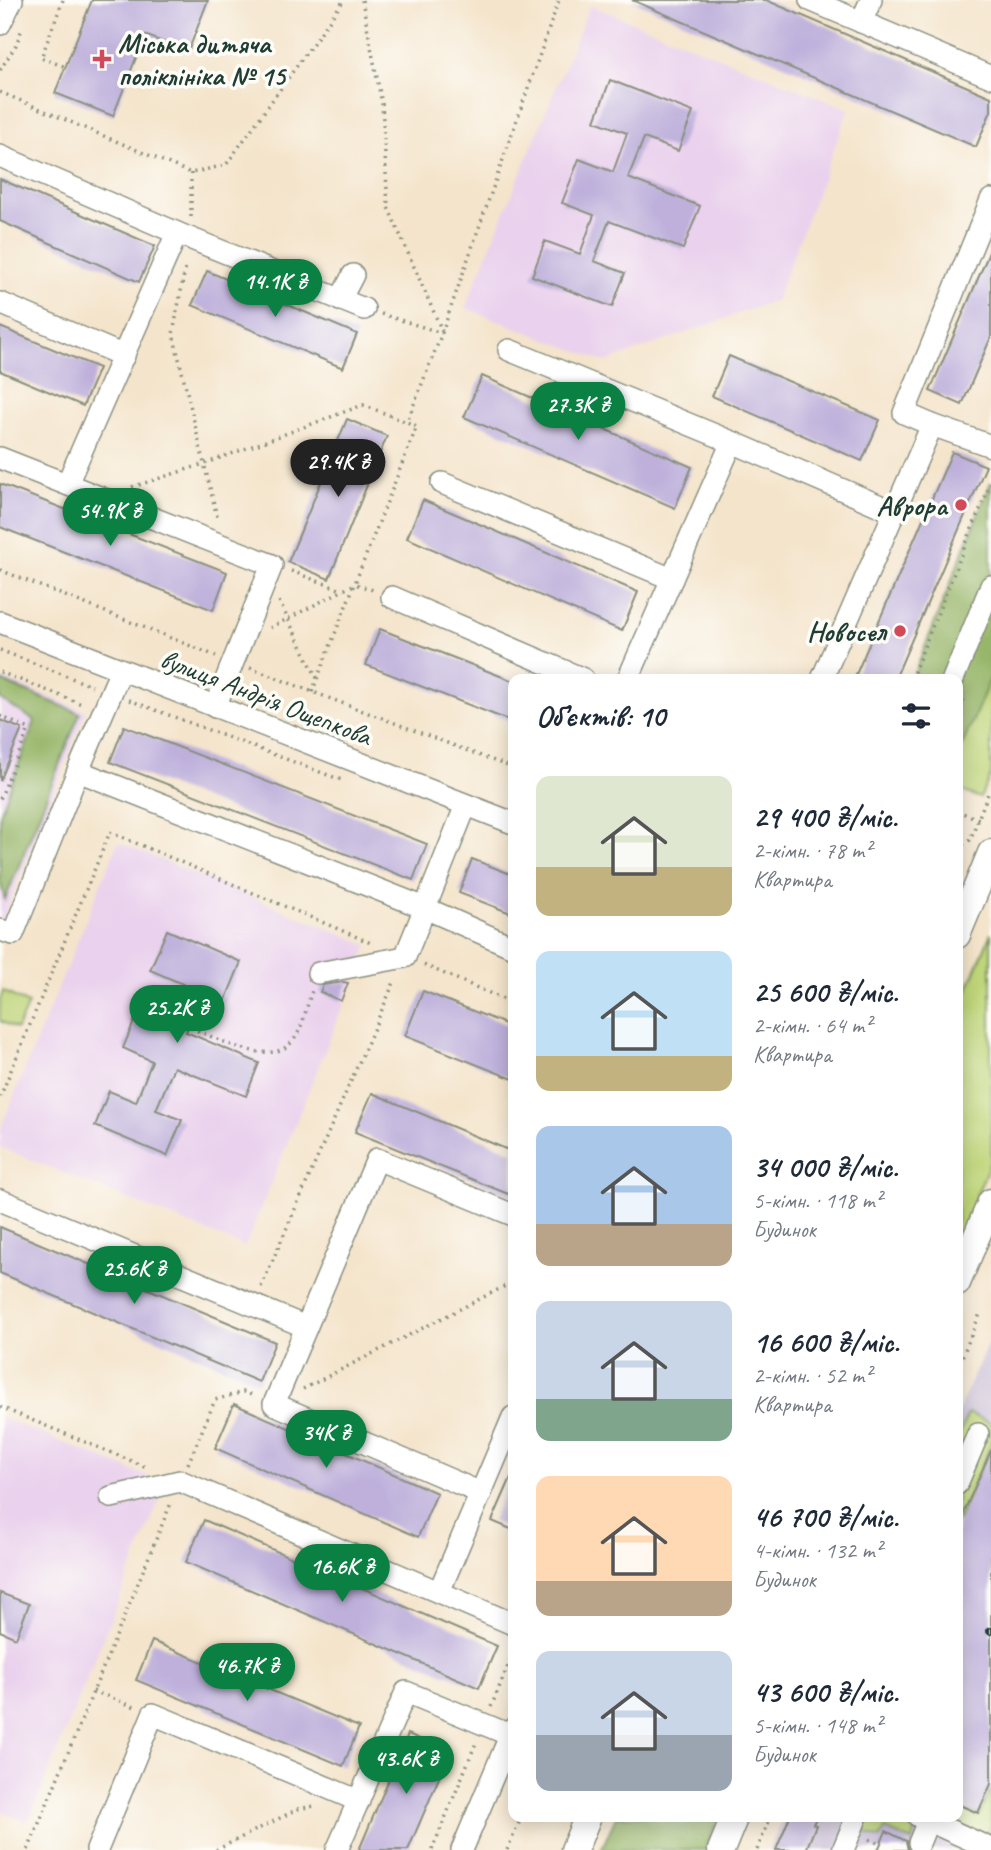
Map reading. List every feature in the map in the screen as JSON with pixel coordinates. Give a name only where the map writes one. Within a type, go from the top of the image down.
[{"type":"main road","points":[[963,921],[991,853]]},
{"type":"main road","points":[[963,1269],[991,1202]]},
{"type":"main road","points":[[574,1850],[586,1822]]},
{"type":"main road","points":[[721,1850],[733,1822]]},
{"type":"street","points":[[0,24],[12,0]]},
{"type":"street","points":[[810,0],[991,77]]},
{"type":"street","points":[[861,22],[871,0]]},
{"type":"street","points":[[0,156],[184,236],[364,309]]},
{"type":"street","points":[[991,200],[904,413],[991,446]]},
{"type":"street","points":[[68,484],[124,356],[184,236]]},
{"type":"street","points":[[340,299],[353,275]]},
{"type":"street","points":[[0,303],[124,356]]},
{"type":"street","points":[[509,350],[894,512]]},
{"type":"street","points":[[824,674],[932,425]]},
{"type":"street","points":[[630,674],[732,442]]},
{"type":"street","points":[[0,458],[224,546],[270,571],[215,707]]},
{"type":"street","points":[[442,483],[672,579]]},
{"type":"street","points":[[955,674],[991,586]]},
{"type":"street","points":[[392,597],[571,674]]},
{"type":"street","name":"вулиця Андрія Ощепкова","points":[[0,622],[508,821]]},
{"type":"street","points":[[0,930],[13,934],[121,670]]},
{"type":"street","points":[[78,771],[425,908],[508,945]]},
{"type":"street","points":[[318,973],[405,957],[466,805]]},
{"type":"street","points":[[481,1493],[274,1404],[377,1159],[508,1213]]},
{"type":"street","points":[[0,1200],[306,1327]]},
{"type":"street","points":[[439,1592],[508,1429]]},
{"type":"street","points":[[963,1470],[978,1434]]},
{"type":"street","points":[[111,1497],[180,1482],[508,1622]]},
{"type":"street","points":[[337,1850],[406,1692],[484,1724],[508,1731]]},
{"type":"street","points":[[97,1850],[153,1714],[359,1801]]},
{"type":"street","points":[[462,1850],[508,1741]]},
{"type":"street","points":[[843,1850],[855,1822]]},
{"type":"street","points":[[919,1843],[922,1822]]},
{"type":"street","points":[[930,1822],[991,1850]]},
{"type":"path","points":[[63,0],[41,58],[65,66]]},
{"type":"path","points":[[0,92],[191,173],[226,165],[344,0]]},
{"type":"path","points":[[362,0],[382,104],[388,207],[442,333]]},
{"type":"path","points":[[407,422],[442,333],[558,0]]},
{"type":"path","points":[[191,173],[173,334],[224,546]]},
{"type":"path","points":[[364,309],[442,333]]},
{"type":"path","points":[[100,498],[204,464],[363,405],[417,426],[312,692]]},
{"type":"path","points":[[914,674],[991,482]]},
{"type":"path","points":[[0,570],[236,653],[312,692],[508,766]]},
{"type":"path","points":[[270,571],[342,590]]},
{"type":"path","points":[[270,571],[288,619],[317,678]]},
{"type":"path","points":[[236,653],[288,619],[355,584],[392,597]]},
{"type":"path","points":[[0,650],[107,702]]},
{"type":"path","points":[[0,672],[107,702],[355,785]]},
{"type":"path","points":[[0,716],[29,729],[0,799]]},
{"type":"path","points":[[963,845],[970,840],[989,791]]},
{"type":"path","points":[[963,813],[979,819]]},
{"type":"path","points":[[0,1097],[110,832],[508,1001]]},
{"type":"path","points":[[254,1305],[405,957]]},
{"type":"path","points":[[191,1028],[251,1051],[265,1054],[281,1049],[292,1042],[318,973]]},
{"type":"path","points":[[27,1850],[215,1400],[243,1392],[274,1404],[508,1285]]},
{"type":"path","points":[[963,1355],[980,1314]]},
{"type":"path","points":[[0,1407],[180,1482]]},
{"type":"path","points":[[432,1850],[508,1666]]},
{"type":"path","points":[[93,1691],[153,1714]]},
{"type":"path","points":[[216,1850],[298,1809],[322,1806]]},
{"type":"path","points":[[507,1850],[519,1822]]},
{"type":"path","points":[[757,1850],[769,1822]]},
{"type":"shaded area","points":[[590,5],[849,109],[776,300],[606,362],[465,308]]},
{"type":"shaded area","points":[[0,678],[86,711],[0,927]]},
{"type":"shaded area","points":[[118,842],[368,945],[245,1247],[0,1147],[0,1130]]},
{"type":"shaded area","points":[[991,1336],[991,1850],[769,1850],[782,1822],[963,1822],[963,1400]]},
{"type":"shaded area","points":[[0,1417],[166,1484],[28,1822],[0,1811]]},
{"type":"green space","points":[[991,482],[991,677],[963,744],[963,674],[914,674]]},
{"type":"green space","points":[[985,675],[991,677],[991,775],[980,798],[963,791],[963,728]]},
{"type":"green space","points":[[0,681],[80,713],[5,900],[0,881],[0,814],[35,721],[0,699]]},
{"type":"green space","points":[[991,933],[991,1160],[963,1228],[963,1001]]},
{"type":"green space","points":[[3,991],[28,1004],[17,1029],[0,1021]]},
{"type":"green space","points":[[968,1413],[991,1423],[991,1444],[963,1508],[963,1424]]},
{"type":"green space","points":[[991,1789],[991,1826],[988,1832],[982,1834],[954,1822],[963,1822],[963,1809],[979,1816]]},
{"type":"green space","points":[[613,1822],[717,1822],[705,1850],[601,1850]]},
{"type":"green space","points":[[864,1822],[908,1822],[916,1825],[913,1841],[885,1829],[880,1839],[864,1832]]},
{"type":"building","name":"Міська дитяча поліклініка № 15","points":[[92,0],[208,0],[188,52],[145,35],[113,116],[55,93]]},
{"type":"building","points":[[632,0],[766,0],[991,97],[991,111],[976,147]]},
{"type":"building","points":[[610,80],[693,112],[678,151],[644,138],[628,178],[700,206],[683,249],[609,221],[594,261],[625,273],[612,307],[532,276],[545,241],[580,254],[594,215],[562,203],[579,159],[613,172],[627,133],[595,121]]},
{"type":"building","points":[[0,179],[155,246],[139,282],[0,221]]},
{"type":"building","points":[[991,248],[991,337],[962,405],[930,391]]},
{"type":"building","points":[[207,271],[357,334],[343,368],[192,305]]},
{"type":"building","points":[[0,327],[99,368],[83,406],[0,371]]},
{"type":"building","points":[[729,356],[880,420],[862,461],[712,396]]},
{"type":"building","points":[[482,376],[692,467],[675,508],[464,417]]},
{"type":"building","points":[[347,419],[387,436],[329,579],[288,562]]},
{"type":"building","points":[[952,452],[986,466],[897,674],[856,674]]},
{"type":"building","points":[[0,484],[227,572],[213,610],[0,527]]},
{"type":"building","points":[[423,500],[638,592],[622,631],[407,538]]},
{"type":"building","points":[[380,629],[508,679],[508,720],[366,665]]},
{"type":"building","points":[[0,720],[22,729],[0,781]]},
{"type":"building","points":[[124,726],[427,844],[413,880],[110,762]]},
{"type":"building","points":[[472,859],[508,873],[508,912],[459,893]]},
{"type":"building","points":[[167,930],[241,962],[224,1004],[201,995],[186,1032],[259,1063],[246,1096],[174,1067],[156,1110],[182,1120],[167,1156],[95,1126],[109,1091],[136,1102],[152,1061],[123,1048],[138,1012],[166,1024],[183,984],[150,970]]},
{"type":"building","points":[[348,983],[341,1001],[320,992],[323,985]]},
{"type":"building","points":[[423,991],[508,1025],[508,1077],[405,1036]]},
{"type":"building","points":[[372,1093],[508,1150],[508,1194],[355,1132]]},
{"type":"building","points":[[0,1227],[275,1342],[259,1382],[0,1273]]},
{"type":"building","points":[[234,1404],[437,1493],[418,1537],[215,1448]]},
{"type":"building","points":[[991,1450],[991,1784],[978,1813],[963,1807],[963,1514]]},
{"type":"building","points":[[508,1484],[508,1528],[492,1521]]},
{"type":"building","points":[[204,1520],[497,1646],[479,1688],[186,1562]]},
{"type":"building","points":[[0,1593],[29,1604],[16,1638],[0,1631]]},
{"type":"building","points":[[152,1641],[359,1727],[343,1766],[136,1680]]},
{"type":"building","points":[[408,1734],[450,1752],[408,1850],[359,1850]]},
{"type":"building","points":[[788,1822],[814,1822],[816,1825],[806,1850],[776,1850]]},
{"type":"building","points":[[886,1831],[906,1841],[908,1850],[878,1850]]},
{"type":"place","name":"Міська дитяча поліклініка № 15","points":[[102,59]]},
{"type":"place","name":"Аврора","points":[[961,505]]},
{"type":"place","name":"Новосел","points":[[900,631]]}]
